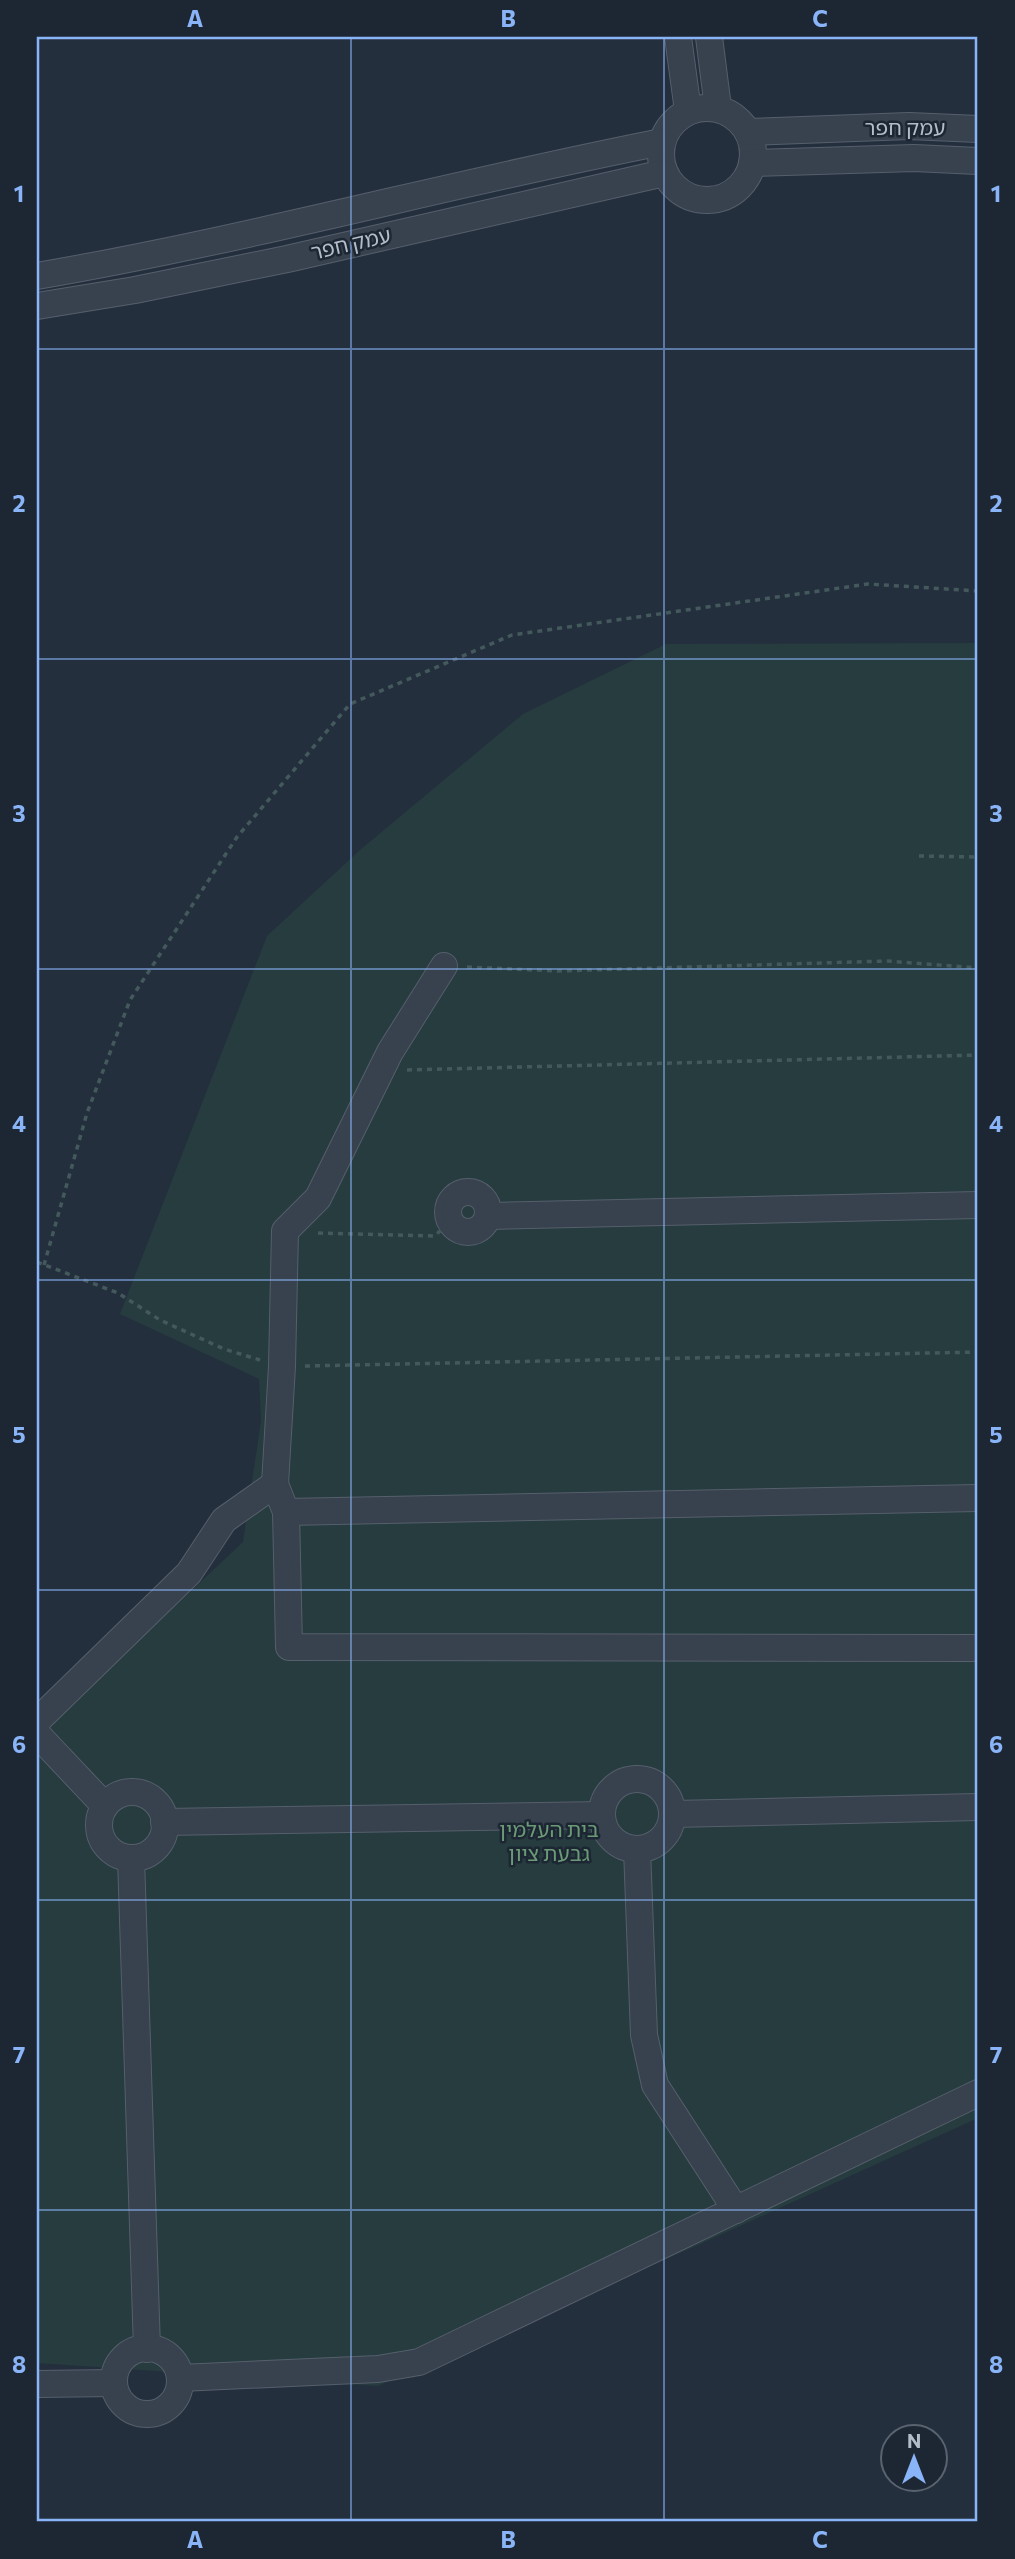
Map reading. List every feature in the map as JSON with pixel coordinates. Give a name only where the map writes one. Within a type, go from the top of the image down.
[{"type":"street","points":[[678,37],[688,111]]},
{"type":"street","points":[[709,37],[718,108]]},
{"type":"street","points":[[706,107],[718,108],[740,120],[748,132],[754,153],[750,172],[740,187],[725,197],[706,200],[688,197],[673,187],[664,173],[659,153],[662,142],[673,120],[688,111],[706,107]]},
{"type":"street","name":"עמק חפר","points":[[748,132],[909,127],[978,129]]},
{"type":"street","name":"עמק חפר","points":[[37,276],[279,229],[662,142]]},
{"type":"street","name":"עמק חפר","points":[[752,163],[914,158],[978,161]]},
{"type":"street","name":"עמק חפר","points":[[37,306],[135,290],[287,259],[664,173]]},
{"type":"street","points":[[444,966],[380,1071],[318,1198],[285,1231],[282,1366],[275,1485],[286,1512],[289,1647],[978,1648]]},
{"type":"street","points":[[451,1222],[448,1216],[450,1203],[465,1192],[477,1194],[482,1198],[488,1209],[488,1216],[978,1205]]},
{"type":"street","points":[[37,1721],[189,1573],[224,1520],[275,1485]]},
{"type":"street","points":[[286,1512],[978,1498]]},
{"type":"street","points":[[37,1734],[105,1806]]},
{"type":"street","points":[[637,1779],[648,1780],[666,1793],[673,1814],[662,1838],[637,1849],[617,1842],[604,1826],[602,1815],[608,1794],[626,1781],[637,1779]]},
{"type":"street","points":[[122,1794],[143,1794],[155,1802],[162,1811],[164,1822],[162,1840],[152,1852],[140,1858],[117,1855],[108,1848],[98,1826],[105,1806],[122,1794]]},
{"type":"street","points":[[673,1814],[978,1807]]},
{"type":"street","points":[[164,1822],[602,1815]]},
{"type":"street","points":[[637,1849],[644,2035],[655,2085],[736,2210]]},
{"type":"street","points":[[131,1858],[147,2348]]},
{"type":"street","points":[[180,2378],[377,2369],[419,2362],[978,2093]]},
{"type":"street","points":[[147,2348],[161,2351],[172,2359],[180,2378],[177,2395],[172,2403],[155,2413],[144,2414],[126,2407],[119,2399],[114,2384],[116,2370],[121,2361],[128,2354],[147,2348]]},
{"type":"street","points":[[37,2384],[114,2384]]},
{"type":"path","points":[[44,1265],[87,1113],[131,1000],[237,837],[350,704],[512,635],[868,584],[978,591]]},
{"type":"path","points":[[919,856],[978,857]]},
{"type":"path","points":[[444,966],[557,971],[887,961],[978,968]]},
{"type":"path","points":[[380,1071],[978,1055]]},
{"type":"path","points":[[285,1231],[434,1236],[451,1222]]},
{"type":"path","points":[[37,1262],[118,1293],[160,1320],[224,1349],[282,1366],[978,1352]]},
{"type":"green space","name":"בית העלמין גבעת ציון","points":[[978,643],[978,2118],[378,2386],[37,2363],[37,1736],[243,1542],[261,1421],[259,1379],[120,1314],[267,936],[360,850],[523,714],[666,644]]}]
